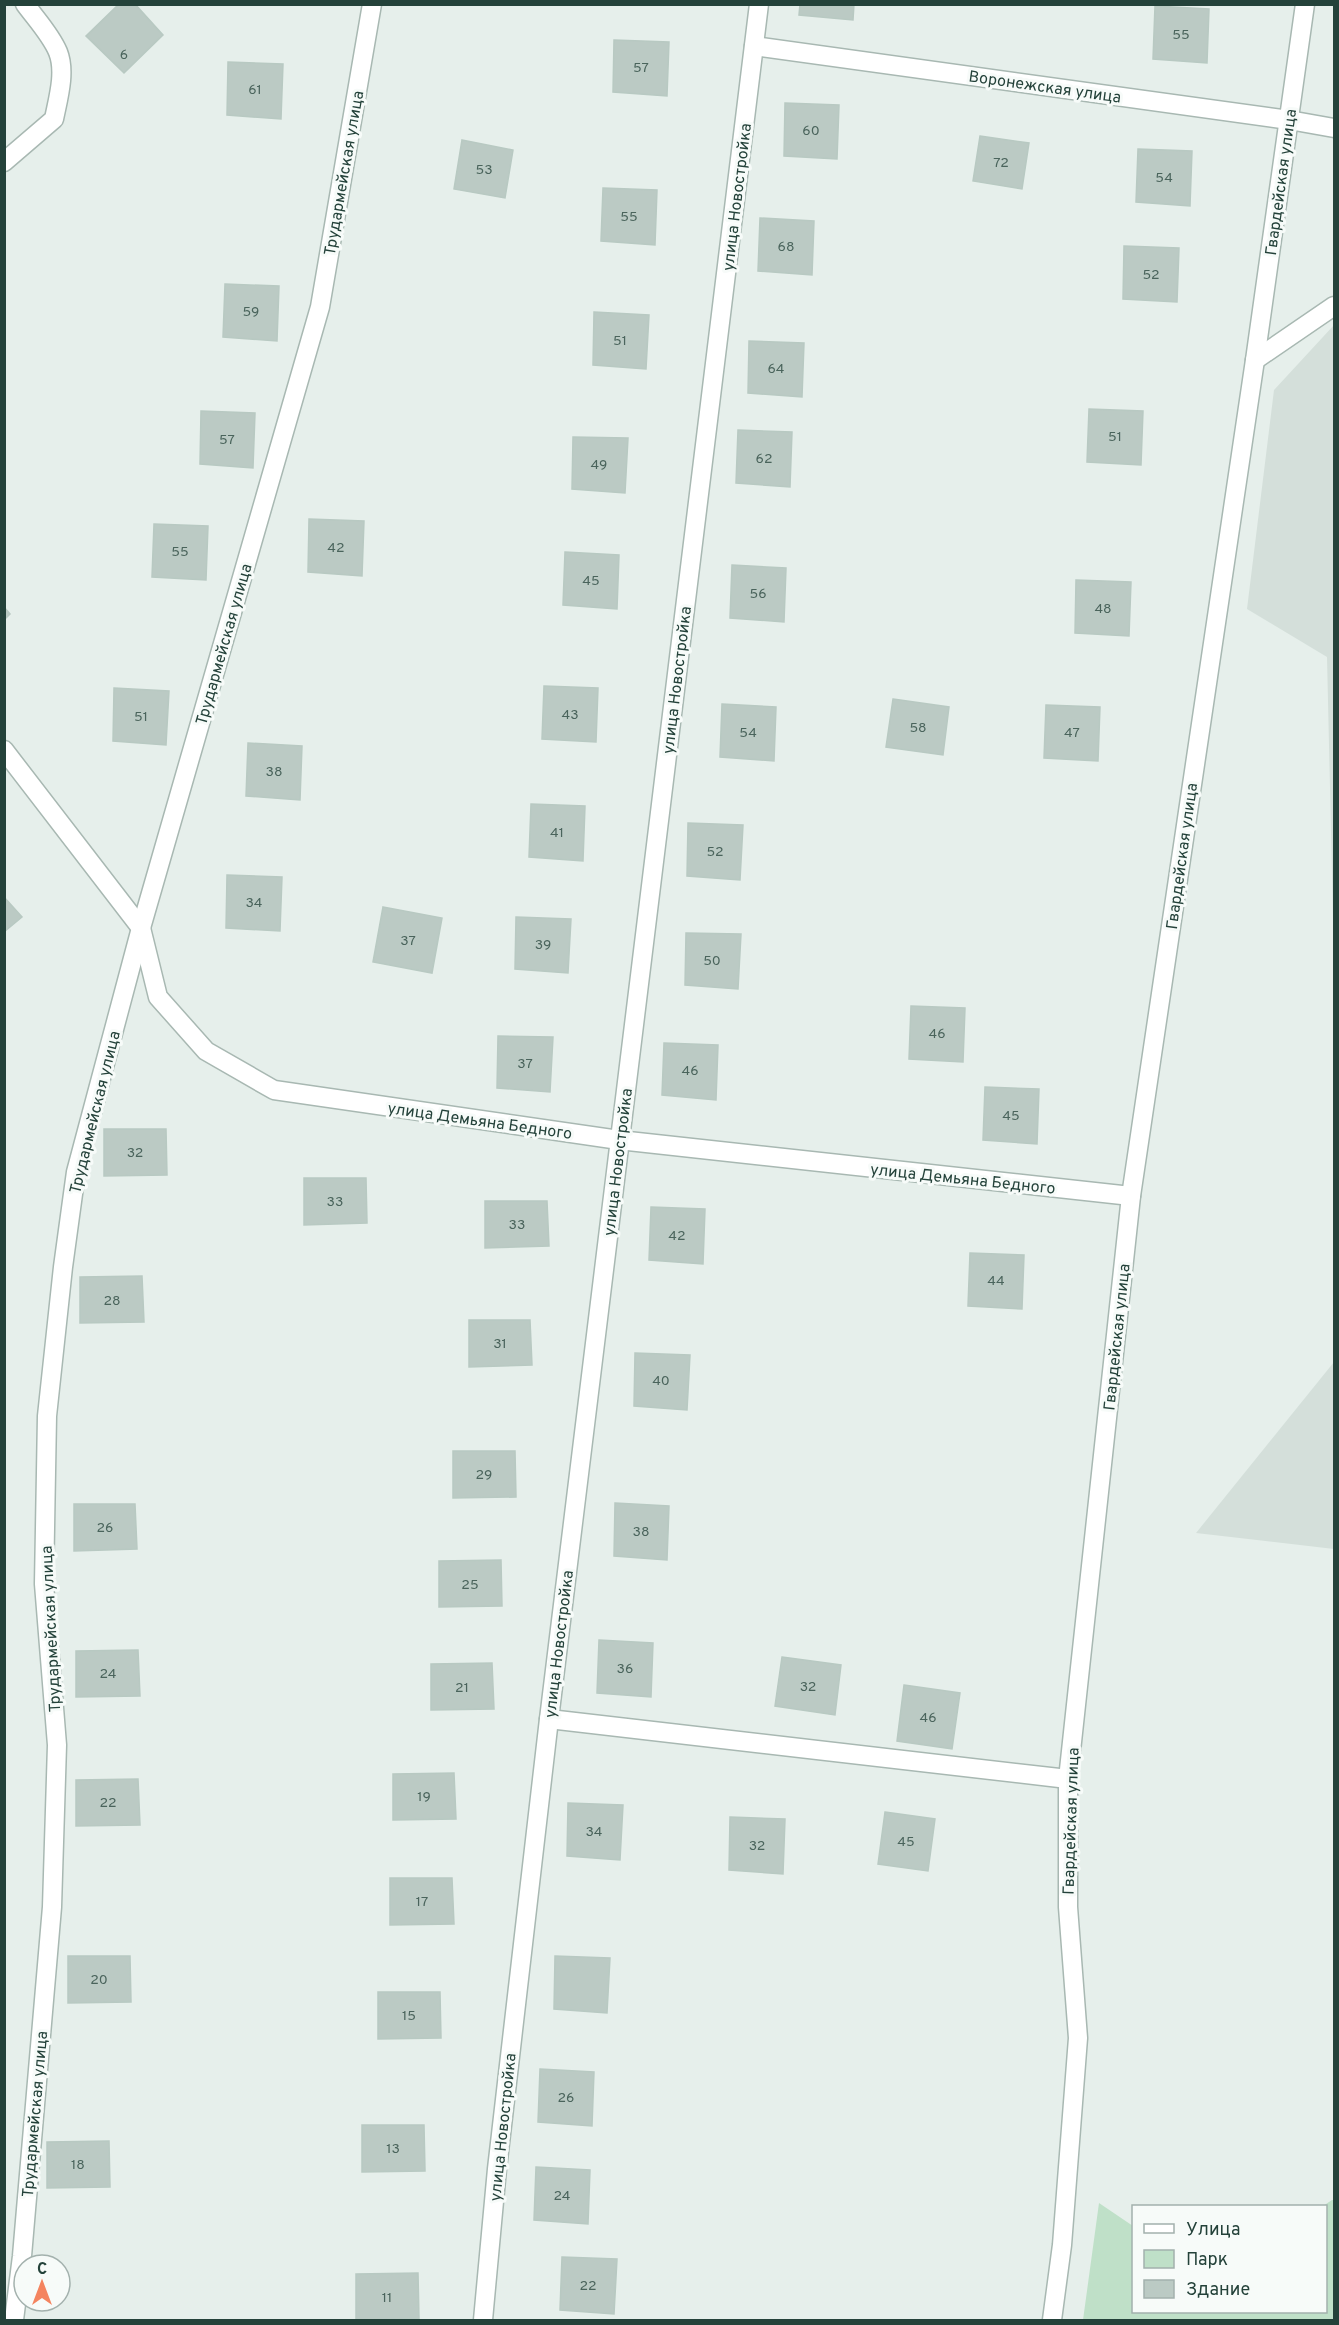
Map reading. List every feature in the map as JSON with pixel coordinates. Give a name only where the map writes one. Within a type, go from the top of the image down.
[{"type":"street","points":[[4,162],[54,119],[61,78],[58,53],[43,27],[25,4]]},
{"type":"street","name":"Трудармейская улица","points":[[14,2320],[23,2244],[52,1896],[57,1745],[44,1584],[46,1416],[76,1172],[141,928],[320,307],[372,4]]},
{"type":"street","name":"улица Новостройка","points":[[483,2320],[497,2169],[549,1719],[759,4]]},
{"type":"street","name":"Гвардейская улица","points":[[1052,2320],[1062,2245],[1078,2038],[1068,1906],[1068,1779],[1131,1196],[1255,360],[1305,4]]},
{"type":"street","name":"Воронежская улица","points":[[754,46],[1335,128]]},
{"type":"street","points":[[1255,360],[1335,306]]},
{"type":"street","name":"улица Демьяна Бедного","points":[[4,750],[141,928],[158,997],[206,1052],[274,1090],[619,1140],[1131,1196]]},
{"type":"street","points":[[549,1719],[1068,1779]]},
{"type":"shaded area","points":[[1334,325],[1334,963],[1327,657],[1247,609],[1274,390]]},
{"type":"shaded area","points":[[1334,1362],[1334,1549],[1196,1533]]},
{"type":"green space","points":[[1334,2200],[1334,2320],[1083,2320],[1099,2203],[1132,2225],[1132,2313],[1327,2313],[1327,2205],[1324,2205]]},
{"type":"building","points":[[119,4],[135,4],[163,35],[124,73],[86,36]]},
{"type":"building","points":[[800,4],[854,4],[853,20],[799,15]]},
{"type":"building","points":[[1155,6],[1209,9],[1207,63],[1153,59]]},
{"type":"building","points":[[614,40],[669,42],[667,96],[613,92]]},
{"type":"building","points":[[228,62],[283,64],[281,119],[227,115]]},
{"type":"building","points":[[785,103],[839,105],[837,159],[784,156]]},
{"type":"building","points":[[980,136],[1029,143],[1022,189],[973,181]]},
{"type":"building","points":[[462,140],[513,150],[505,198],[454,189]]},
{"type":"building","points":[[1138,149],[1192,151],[1190,206],[1136,202]]},
{"type":"building","points":[[603,188],[657,190],[655,245],[601,241]]},
{"type":"building","points":[[760,218],[814,221],[812,275],[758,271]]},
{"type":"building","points":[[1124,246],[1179,248],[1177,302],[1123,299]]},
{"type":"building","points":[[225,284],[279,286],[277,341],[223,337]]},
{"type":"building","points":[[594,312],[649,315],[646,369],[593,365]]},
{"type":"building","points":[[749,341],[804,343],[802,397],[748,393]]},
{"type":"building","points":[[1089,409],[1143,411],[1141,465],[1087,462]]},
{"type":"building","points":[[201,411],[255,413],[253,468],[200,464]]},
{"type":"building","points":[[738,430],[792,432],[790,487],[736,483]]},
{"type":"building","points":[[573,437],[628,438],[625,493],[572,489]]},
{"type":"building","points":[[309,519],[364,521],[362,576],[308,572]]},
{"type":"building","points":[[154,524],[208,526],[206,580],[152,577]]},
{"type":"building","points":[[565,552],[619,555],[617,609],[563,605]]},
{"type":"building","points":[[732,565],[786,568],[784,622],[730,618]]},
{"type":"building","points":[[1076,580],[1131,582],[1129,636],[1075,633]]},
{"type":"building","points":[[4,607],[10,614],[4,620]]},
{"type":"building","points":[[544,686],[598,688],[596,742],[542,739]]},
{"type":"building","points":[[114,688],[169,691],[166,745],[113,741]]},
{"type":"building","points":[[893,699],[949,707],[943,755],[886,747]]},
{"type":"building","points":[[722,704],[776,707],[774,761],[720,757]]},
{"type":"building","points":[[1046,705],[1100,707],[1098,761],[1044,758]]},
{"type":"building","points":[[248,743],[302,746],[300,800],[246,796]]},
{"type":"building","points":[[531,804],[585,806],[583,861],[529,857]]},
{"type":"building","points":[[688,823],[743,825],[740,880],[687,876]]},
{"type":"building","points":[[227,875],[282,877],[280,931],[226,928]]},
{"type":"building","points":[[4,897],[22,917],[4,932]]},
{"type":"building","points":[[383,907],[442,918],[432,973],[373,962]]},
{"type":"building","points":[[516,917],[571,919],[568,973],[515,969]]},
{"type":"building","points":[[686,933],[741,934],[738,989],[685,985]]},
{"type":"building","points":[[911,1006],[965,1008],[963,1062],[909,1059]]},
{"type":"building","points":[[498,1036],[553,1037],[550,1092],[497,1088]]},
{"type":"building","points":[[664,1043],[718,1045],[716,1100],[662,1095]]},
{"type":"building","points":[[985,1087],[1039,1089],[1037,1144],[983,1140]]},
{"type":"building","points":[[104,1129],[166,1129],[167,1175],[104,1176]]},
{"type":"building","points":[[304,1178],[366,1178],[367,1223],[304,1225]]},
{"type":"building","points":[[485,1201],[547,1201],[549,1246],[485,1248]]},
{"type":"building","points":[[651,1207],[705,1209],[703,1264],[649,1260]]},
{"type":"building","points":[[970,1253],[1024,1255],[1022,1309],[968,1306]]},
{"type":"building","points":[[142,1276],[144,1322],[80,1323],[80,1277]]},
{"type":"building","points":[[469,1320],[530,1320],[532,1365],[469,1367]]},
{"type":"building","points":[[635,1353],[690,1355],[687,1410],[634,1406]]},
{"type":"building","points":[[453,1451],[515,1451],[516,1497],[453,1498]]},
{"type":"building","points":[[615,1503],[669,1506],[667,1560],[614,1556]]},
{"type":"building","points":[[74,1504],[135,1504],[137,1549],[74,1551]]},
{"type":"building","points":[[501,1560],[502,1606],[439,1607],[439,1561]]},
{"type":"building","points":[[599,1640],[653,1643],[651,1697],[597,1693]]},
{"type":"building","points":[[138,1650],[140,1696],[76,1697],[76,1651]]},
{"type":"building","points":[[782,1657],[841,1665],[835,1715],[775,1706]]},
{"type":"building","points":[[492,1663],[494,1709],[431,1710],[431,1664]]},
{"type":"building","points":[[904,1685],[960,1693],[952,1749],[897,1741]]},
{"type":"building","points":[[454,1773],[456,1819],[393,1820],[393,1774]]},
{"type":"building","points":[[138,1779],[140,1825],[76,1826],[76,1780]]},
{"type":"building","points":[[568,1803],[623,1805],[620,1860],[567,1856]]},
{"type":"building","points":[[885,1812],[935,1819],[928,1871],[878,1864]]},
{"type":"building","points":[[730,1817],[785,1819],[783,1874],[729,1870]]},
{"type":"building","points":[[390,1878],[452,1878],[454,1924],[390,1925]]},
{"type":"building","points":[[68,1956],[130,1956],[131,2002],[68,2003]]},
{"type":"building","points":[[555,1956],[610,1958],[607,2013],[554,2009]]},
{"type":"building","points":[[378,1992],[440,1992],[441,2038],[378,2039]]},
{"type":"building","points":[[540,2069],[594,2072],[592,2126],[538,2122]]},
{"type":"building","points":[[362,2125],[424,2125],[425,2171],[362,2172]]},
{"type":"building","points":[[109,2141],[110,2187],[47,2188],[47,2142]]},
{"type":"building","points":[[536,2167],[590,2170],[588,2224],[534,2220]]},
{"type":"building","points":[[562,2257],[617,2259],[614,2314],[560,2310]]},
{"type":"building","points":[[418,2273],[419,2319],[356,2320],[356,2274]]}]
